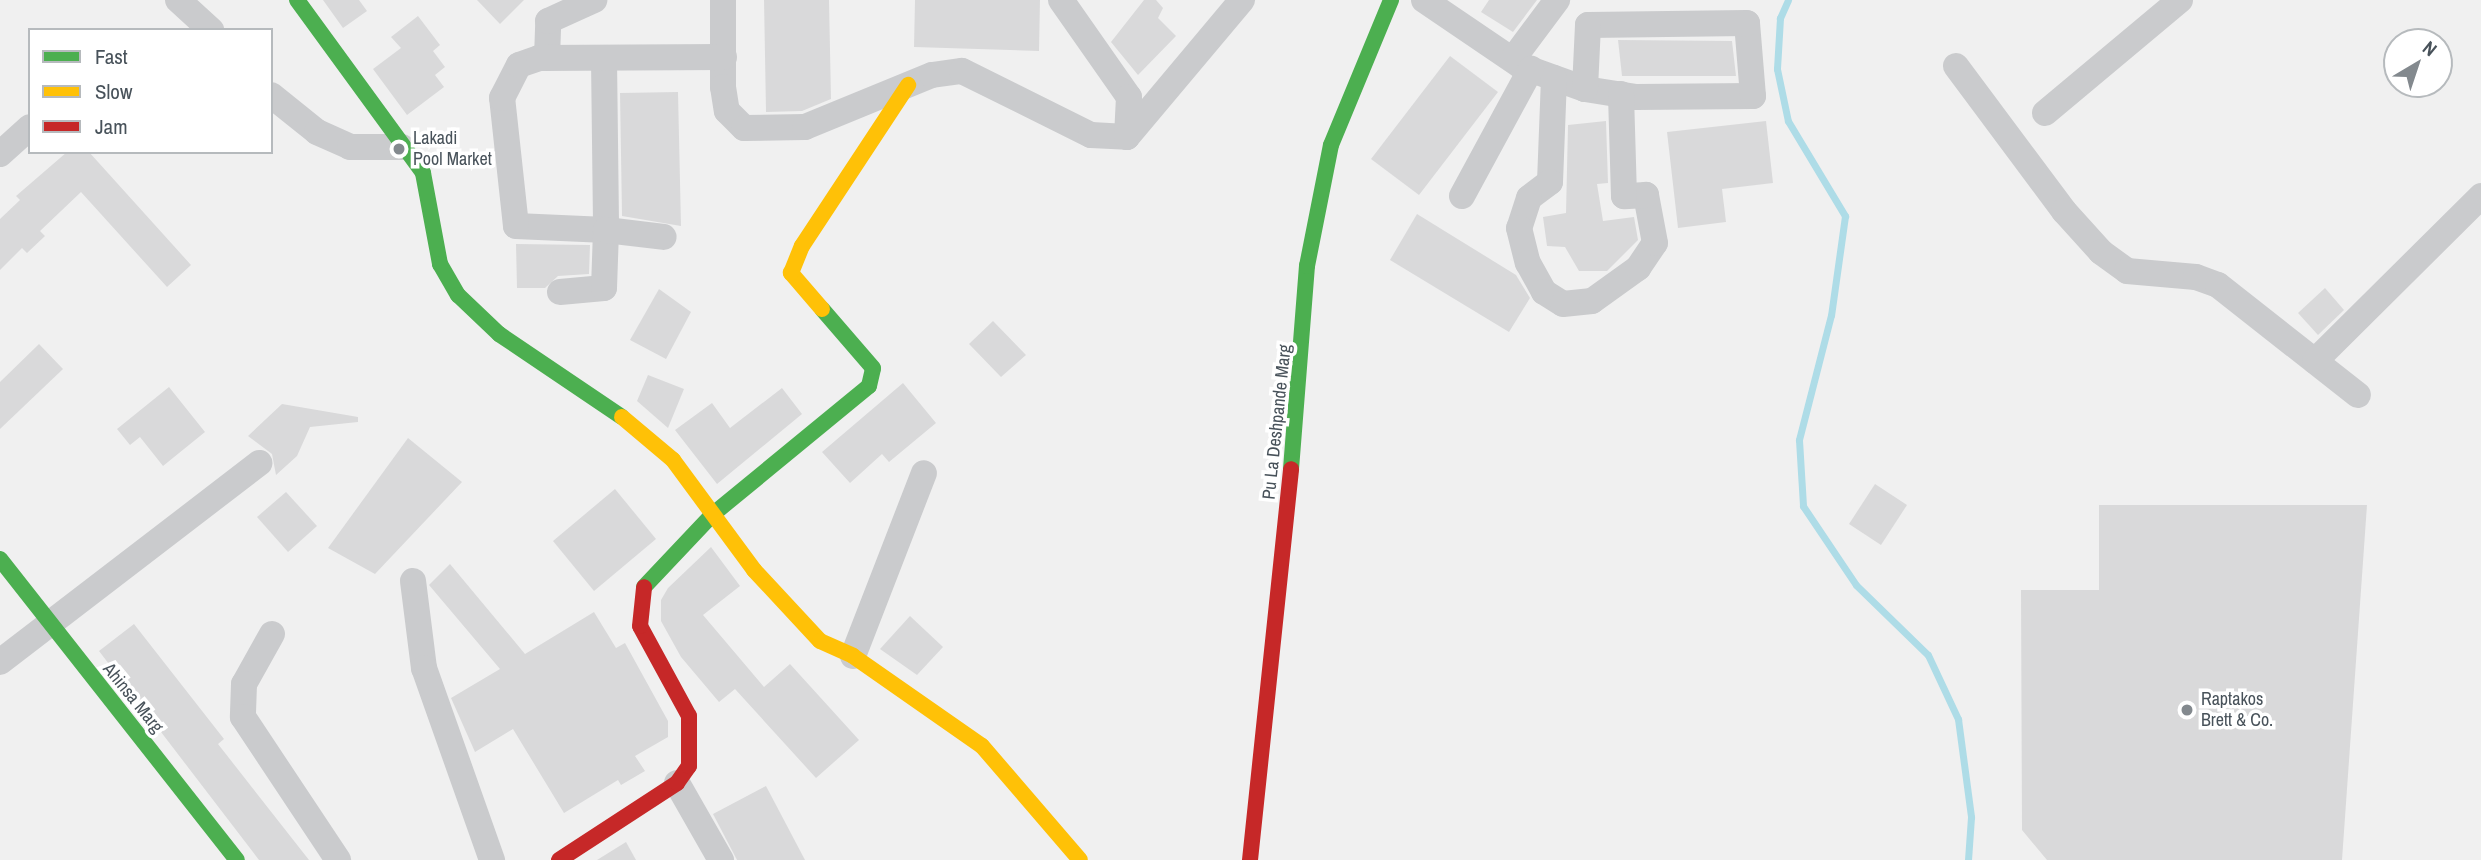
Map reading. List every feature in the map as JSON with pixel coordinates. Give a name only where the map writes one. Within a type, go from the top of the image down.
[{"type":"street","points":[[178,0],[209,28]]},
{"type":"street","points":[[298,0],[402,147],[424,173],[433,201],[445,280],[499,334],[630,422],[673,460],[712,515],[820,641],[853,656],[982,746],[1080,860]]},
{"type":"street","points":[[547,58],[548,21],[594,0]]},
{"type":"street","points":[[723,0],[727,111],[744,128],[805,127],[908,85],[962,71],[1091,135],[1127,137]]},
{"type":"street","points":[[1061,0],[1129,97],[1127,137]]},
{"type":"street","points":[[1127,137],[1242,0]]},
{"type":"street","name":"Pu La Deshpande Marg","points":[[1250,860],[1306,329],[1307,266],[1331,145],[1391,0]]},
{"type":"street","points":[[1462,195],[1532,69],[1557,0]]},
{"type":"street","points":[[2045,113],[2180,0]]},
{"type":"street","points":[[1443,4],[1532,69],[1585,89],[1621,94],[1753,96],[1747,23],[1588,24],[1585,89]]},
{"type":"street","points":[[664,237],[606,230],[516,226],[502,98],[519,65],[547,58],[724,57]]},
{"type":"street","points":[[559,292],[604,288],[604,59]]},
{"type":"street","points":[[1956,66],[2056,202],[2101,252],[2127,271],[2196,277],[2218,285],[2358,395]]},
{"type":"street","points":[[1532,69],[1550,182],[1530,198],[1519,228],[1528,263],[1544,292],[1563,304],[1592,301],[1638,268],[1655,243],[1646,195],[1624,196],[1621,94]]},
{"type":"street","points":[[559,860],[677,783],[689,766],[693,731],[640,626],[640,594],[712,515],[869,386],[873,368],[791,273],[802,246],[908,85]]},
{"type":"street","points":[[273,97],[317,132],[350,147],[402,147]]},
{"type":"street","points":[[0,154],[28,129]]},
{"type":"street","points":[[2315,361],[2481,196]]},
{"type":"street","points":[[0,662],[259,463]]},
{"type":"street","points":[[853,656],[924,473]]},
{"type":"street","name":"Ahinsa Marg","points":[[0,559],[237,860]]},
{"type":"street","points":[[413,582],[424,668],[492,860]]},
{"type":"street","points":[[272,634],[244,684],[243,717],[338,860]]},
{"type":"street","points":[[677,783],[722,860]]},
{"type":"building","points":[[323,0],[359,0],[367,11],[343,28]]},
{"type":"building","points":[[477,0],[524,0],[500,24]]},
{"type":"building","points":[[764,0],[829,0],[831,99],[802,111],[766,112]]},
{"type":"building","points":[[915,0],[1040,0],[1039,51],[914,47]]},
{"type":"building","points":[[1144,0],[1156,0],[1163,8],[1158,18],[1176,36],[1138,75],[1111,42]]},
{"type":"building","points":[[1489,0],[1537,0],[1513,32],[1481,12]]},
{"type":"building","points":[[418,16],[440,45],[433,51],[445,67],[435,75],[444,87],[407,115],[373,69],[401,48],[391,37]]},
{"type":"building","points":[[1618,40],[1732,41],[1736,76],[1622,76]]},
{"type":"building","points":[[1450,56],[1498,92],[1419,195],[1371,159]]},
{"type":"building","points":[[678,92],[681,226],[622,216],[620,93]]},
{"type":"building","points":[[1606,121],[1608,183],[1597,184],[1603,221],[1634,217],[1638,240],[1607,271],[1579,271],[1565,247],[1547,246],[1543,217],[1566,213],[1568,125]]},
{"type":"building","points":[[1766,121],[1773,183],[1722,189],[1726,222],[1678,228],[1667,132]]},
{"type":"building","points":[[65,154],[91,154],[191,265],[167,287],[81,192],[40,231],[45,236],[27,253],[22,248],[0,270],[0,219],[20,200],[16,196]]},
{"type":"building","points":[[1417,214],[1516,275],[1530,298],[1509,332],[1390,260]]},
{"type":"building","points":[[516,244],[590,245],[589,274],[558,276],[545,288],[517,288]]},
{"type":"building","points":[[2325,288],[2344,310],[2318,335],[2298,313]]},
{"type":"building","points":[[659,289],[691,312],[666,359],[630,340]]},
{"type":"building","points":[[993,321],[1026,355],[1001,377],[969,344]]},
{"type":"building","points":[[39,344],[63,369],[0,429],[0,382]]},
{"type":"building","points":[[648,375],[684,389],[668,428],[637,401]]},
{"type":"building","points":[[903,383],[936,423],[889,462],[882,454],[850,483],[822,452]]},
{"type":"building","points":[[169,387],[205,432],[163,466],[140,437],[130,445],[117,429]]},
{"type":"building","points":[[782,388],[802,414],[717,484],[675,430],[712,403],[730,428]]},
{"type":"building","points":[[282,404],[358,417],[358,422],[310,427],[297,456],[276,475],[272,454],[248,436]]},
{"type":"building","points":[[408,438],[462,482],[375,574],[328,548]]},
{"type":"building","points":[[1875,484],[1907,505],[1881,545],[1849,524]]},
{"type":"building","points":[[615,489],[656,539],[594,591],[553,541]]},
{"type":"building","points":[[286,492],[317,526],[288,552],[257,517]]},
{"type":"building","name":"Raptakos Brett & Co.","points":[[2099,505],[2367,505],[2342,860],[2047,860],[2022,830],[2021,590],[2099,590]]},
{"type":"building","points":[[711,547],[740,586],[703,615],[764,687],[790,664],[859,740],[816,778],[735,689],[719,702],[681,657],[661,621],[661,600],[668,588]]},
{"type":"building","points":[[450,564],[525,654],[594,612],[616,648],[625,643],[668,721],[668,737],[635,756],[645,771],[621,785],[618,780],[564,813],[513,729],[475,752],[451,698],[500,669],[429,585]]},
{"type":"building","points":[[910,616],[943,647],[917,675],[880,649]]},
{"type":"building","points":[[134,624],[224,739],[218,744],[309,860],[259,860],[99,651]]},
{"type":"building","points":[[766,786],[805,860],[737,860],[713,814]]},
{"type":"building","points":[[626,842],[636,860],[597,860]]},
{"type":"waterway","points":[[1788,0],[1780,18],[1777,69],[1788,121],[1845,216],[1831,315],[1799,440],[1803,506],[1856,585],[1928,655],[1958,719],[1971,817],[1968,860]]},
{"type":"traffic: fast","points":[[297,0],[423,173],[440,264],[458,295],[499,334],[622,417]]},
{"type":"traffic: fast","points":[[1291,469],[1307,266],[1331,145],[1391,0]]},
{"type":"traffic: fast","points":[[644,587],[712,515],[869,386],[873,368],[822,309]]},
{"type":"traffic: fast","points":[[0,559],[237,860]]},
{"type":"traffic: slow","points":[[822,309],[791,273],[802,246],[908,85]]},
{"type":"traffic: slow","points":[[622,417],[673,460],[754,570],[820,641],[853,656],[982,746],[1080,860]]},
{"type":"traffic: jam","points":[[1250,860],[1291,469]]},
{"type":"traffic: jam","points":[[559,860],[677,783],[689,766],[689,716],[640,626],[644,587]]},
{"type":"place","name":"Lakadi Pool Market","points":[[399,149]]},
{"type":"place","name":"Raptakos Brett & Co.","points":[[2187,710]]}]
